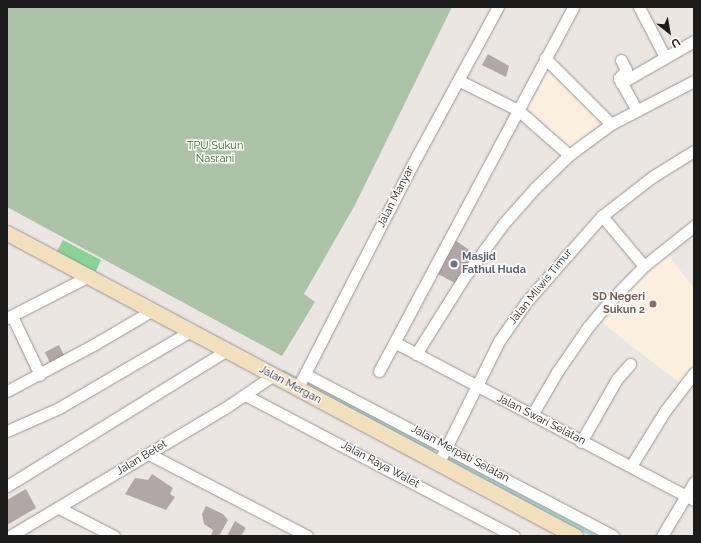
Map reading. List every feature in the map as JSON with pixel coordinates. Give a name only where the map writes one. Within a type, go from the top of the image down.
[{"type":"street","name":"Jalan Manyar","points":[[301,382],[412,167],[460,81],[498,7]]},
{"type":"street","points":[[379,371],[396,343],[475,188],[573,7]]},
{"type":"street","points":[[639,7],[664,57]]},
{"type":"street","points":[[621,83],[694,41]]},
{"type":"street","points":[[545,58],[611,124]]},
{"type":"street","points":[[621,60],[626,70],[619,77],[637,110]]},
{"type":"street","points":[[460,81],[518,110],[569,155]]},
{"type":"street","points":[[416,354],[462,279],[519,204],[569,155],[611,124],[694,81]]},
{"type":"street","name":"Jalan Mliwis Timur","points":[[438,464],[498,341],[527,301],[602,216],[652,177],[694,151]]},
{"type":"street","points":[[602,216],[644,266]]},
{"type":"street","points":[[532,415],[588,327],[644,266],[694,226]]},
{"type":"street","name":"Jalan Mergan","points":[[10,238],[91,276],[272,376],[301,382],[438,464],[575,536]]},
{"type":"street","points":[[40,374],[9,317],[91,276]]},
{"type":"street","points":[[7,391],[153,310]]},
{"type":"street","points":[[7,431],[59,408],[191,330]]},
{"type":"street","name":"Jalan Swari Selatan","points":[[396,343],[476,387],[581,442],[631,466],[690,498]]},
{"type":"street","points":[[7,486],[227,350]]},
{"type":"street","points":[[581,442],[617,380],[630,364]]},
{"type":"street","points":[[631,466],[665,411],[694,373]]},
{"type":"street","name":"Jalan Betet","points":[[10,536],[149,454],[245,395],[272,376]]},
{"type":"street","name":"Jalan Merpati Selatan","points":[[301,382],[446,447],[613,536]]},
{"type":"street","name":"Jalan Raya Walet","points":[[245,395],[514,536]]},
{"type":"street","points":[[149,454],[307,536]]},
{"type":"street","points":[[662,536],[690,498],[694,482]]},
{"type":"street","points":[[59,508],[114,536]]},
{"type":"shaded area","points":[[547,69],[602,121],[571,149],[526,107]]},
{"type":"shaded area","name":"SD Negeri Sukun 2","points":[[666,252],[694,288],[694,366],[680,383],[598,320],[631,283]]},
{"type":"green space","name":"TPU Sukun Nasrani","points":[[7,7],[452,7],[355,205],[304,294],[315,302],[282,356],[7,207]]},
{"type":"green space","points":[[63,240],[101,260],[95,273],[57,251]]},
{"type":"building","points":[[488,54],[509,66],[506,77],[482,65]]},
{"type":"building","name":"Masjid Fathul Huda","points":[[452,238],[475,254],[455,283],[436,273]]},
{"type":"building","points":[[59,345],[66,359],[52,367],[45,352]]},
{"type":"building","points":[[152,474],[173,488],[170,494],[175,497],[166,510],[125,494],[135,478],[148,480]]},
{"type":"building","points":[[26,489],[36,508],[7,525],[7,500]]},
{"type":"building","points":[[206,506],[223,514],[228,520],[219,536],[211,536],[213,530],[204,524],[202,514]]},
{"type":"building","points":[[235,521],[246,528],[241,536],[227,536]]},
{"type":"waterway","points":[[284,372],[433,449]]},
{"type":"waterway","points":[[449,458],[595,536]]},
{"type":"place","name":"Masjid Fathul Huda","points":[[454,264]]},
{"type":"place","name":"SD Negeri Sukun 2","points":[[653,304]]}]
